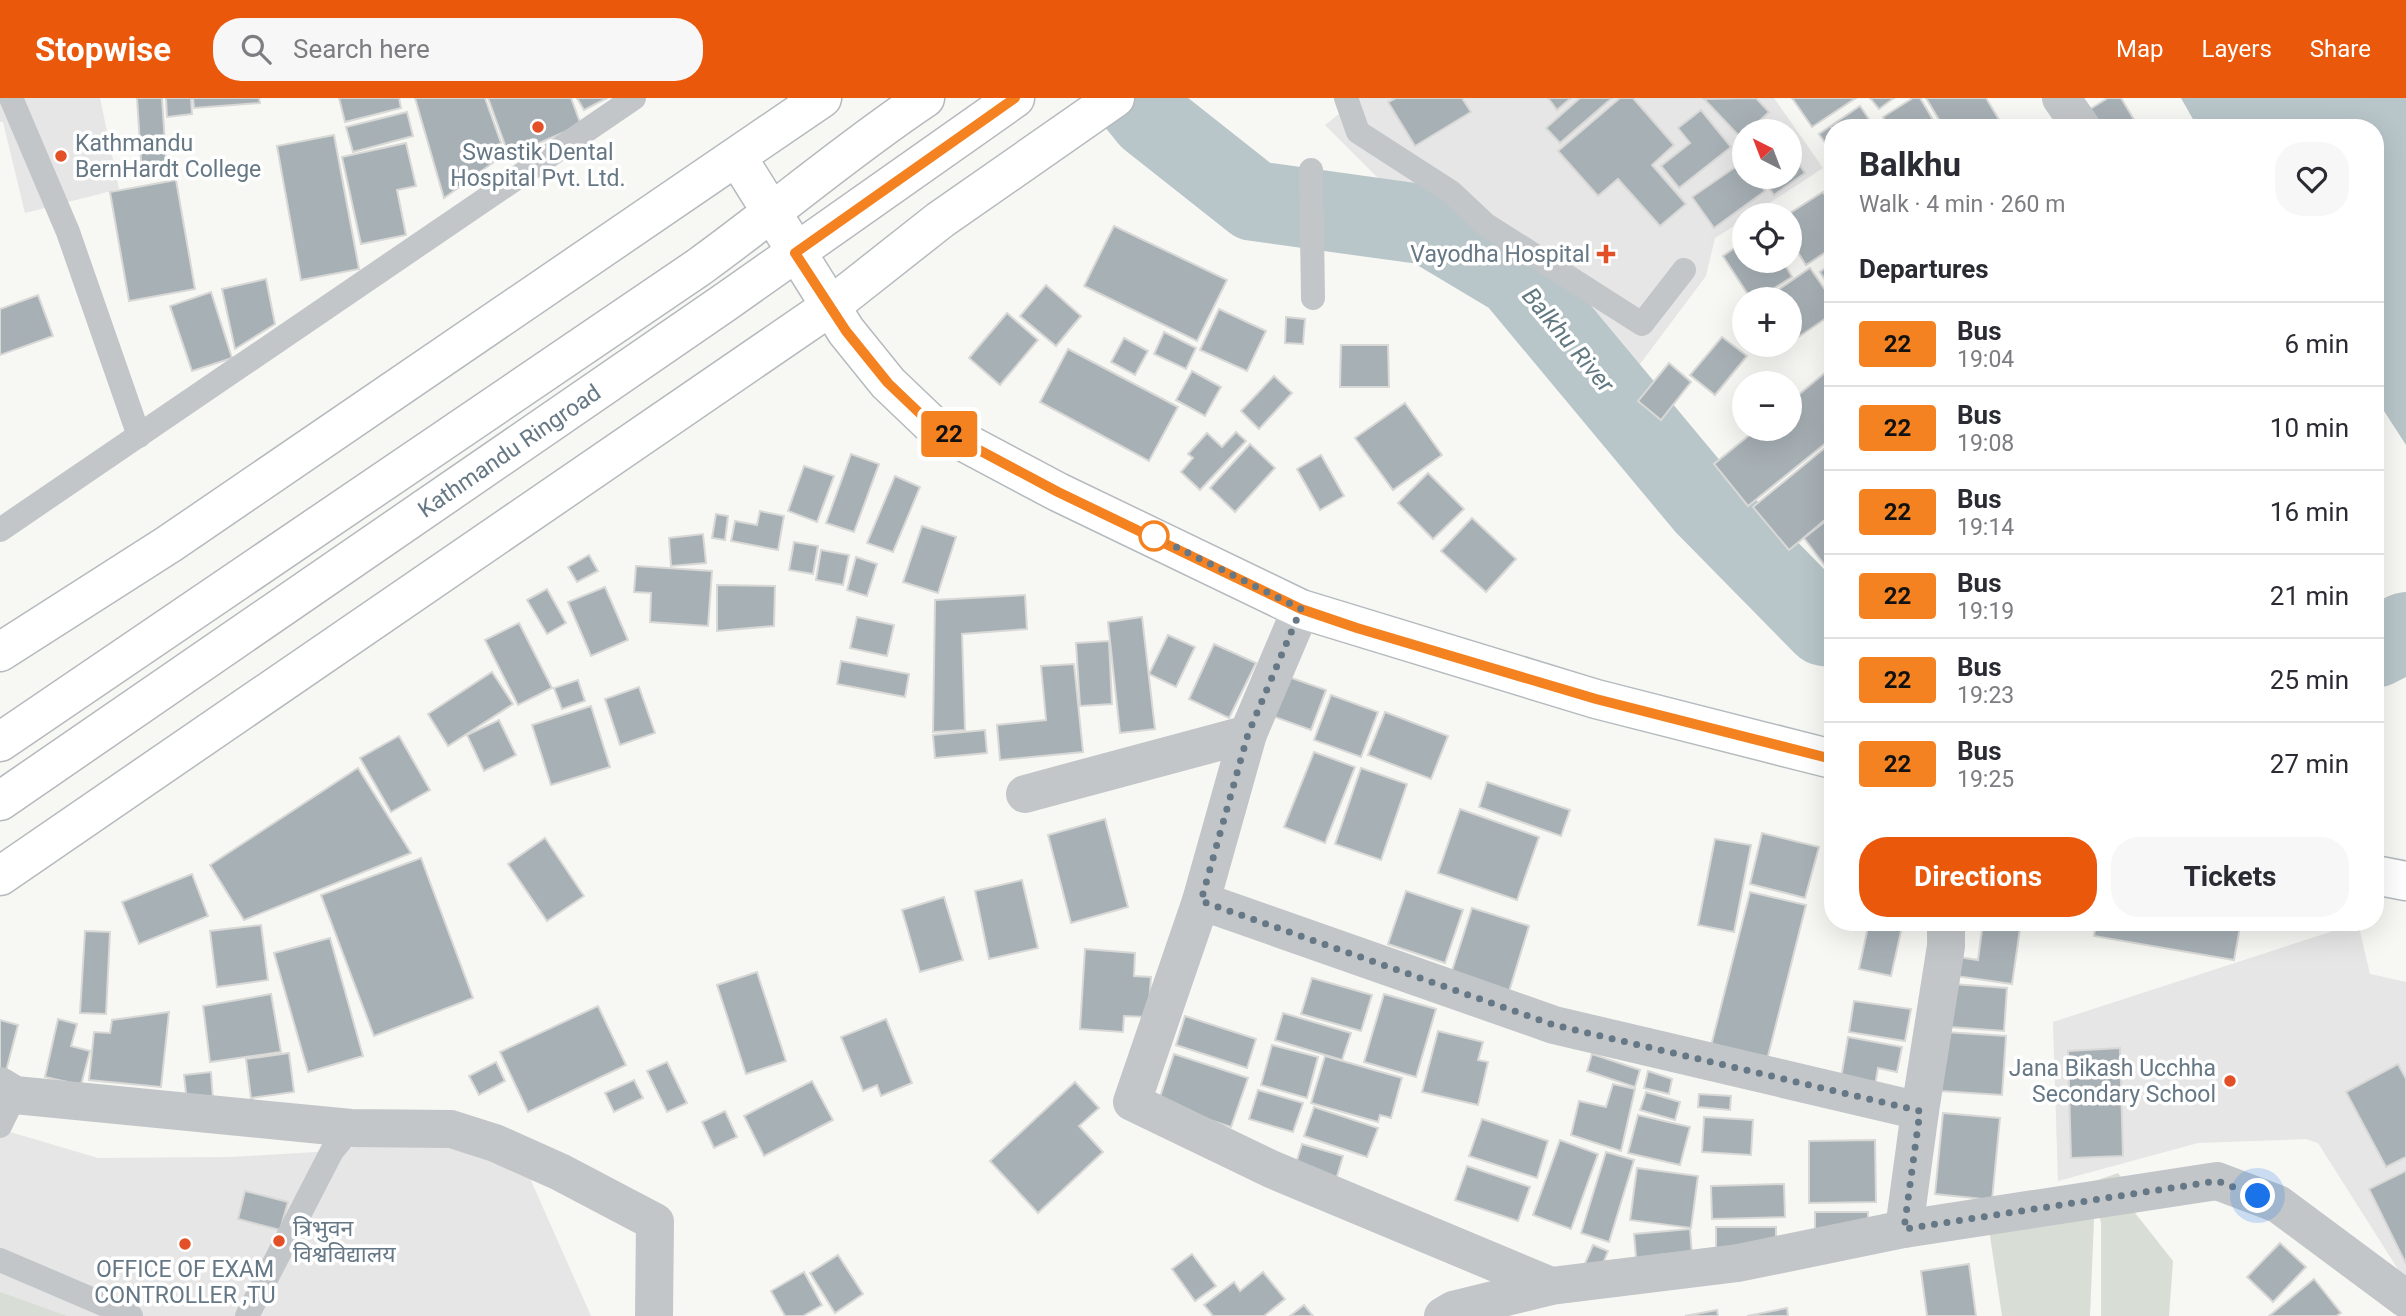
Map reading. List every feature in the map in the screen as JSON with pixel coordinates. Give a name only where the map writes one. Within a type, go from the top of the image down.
[{"type":"main road","points":[[0,652],[169,544],[822,98]]},
{"type":"main road","name":"Kathmandu Ringroad","points":[[0,742],[772,215],[878,130],[925,98]]},
{"type":"main road","name":"Kathmandu Ringroad","points":[[0,800],[795,253],[1015,98]]},
{"type":"main road","points":[[0,876],[831,306],[940,220],[1115,98]]},
{"type":"main road","points":[[737,157],[846,331],[888,383],[932,425],[1058,492],[1301,609],[1596,699],[1824,757]]},
{"type":"main road","points":[[2384,877],[2406,881]]},
{"type":"street","points":[[2061,98],[2076,119]]},
{"type":"street","points":[[1301,609],[1248,734],[1201,901],[1132,1102],[1271,1169],[1551,1286]]},
{"type":"street","points":[[1025,794],[1248,734]]},
{"type":"street","points":[[1201,901],[1554,1025],[1920,1111]]},
{"type":"street","points":[[1904,1229],[1946,931]]},
{"type":"street","points":[[5,1102],[351,1128],[451,1129],[495,1143],[560,1172],[656,1222],[654,1316]]},
{"type":"street","points":[[1443,1316],[1452,1310],[1551,1286],[1738,1263],[1904,1229],[2217,1181],[2278,1204],[2406,1299]]},
{"type":"lane","points":[[11,98],[68,232],[139,436]]},
{"type":"lane","points":[[0,530],[634,98]]},
{"type":"lane","points":[[1346,98],[1358,132],[1451,191],[1485,224],[1642,324],[1684,270]]},
{"type":"lane","points":[[1311,170],[1313,298]]},
{"type":"lane","points":[[247,1316],[332,1151],[351,1128]]},
{"type":"lane","points":[[0,1260],[131,1316]]},
{"type":"shaded area","name":"Kathmandu BernHardt College","points":[[0,98],[100,98],[119,189],[25,213],[3,122],[0,122]]},
{"type":"shaded area","name":"Vayodha Hospital","points":[[1359,98],[1774,98],[1789,119],[1732,119],[1732,189],[1791,189],[1769,203],[1732,203],[1732,227],[1715,238],[1706,276],[1628,380],[1529,269],[1398,198],[1325,125]]},
{"type":"shaded area","points":[[2181,98],[2406,98],[2406,445],[2384,411],[2384,119],[2193,119]]},
{"type":"shaded area","name":"Vayodha Hospital","points":[[1802,138],[1823,168],[1802,182]]},
{"type":"shaded area","name":"Jana Bikash Ucchha Secondary School","points":[[2333,931],[2360,931],[2370,974],[2406,982],[2406,1282],[2318,1143],[2306,1139],[2198,1143],[2058,1181],[2053,1022]]},
{"type":"shaded area","name":"त्रिभुवन विश्वविद्यालय","points":[[0,1129],[98,1158],[231,1157],[332,1151],[406,1138],[525,1167],[591,1316],[0,1316]]},
{"type":"shaded area","points":[[2118,1173],[2132,1192],[2132,1209],[2173,1261],[2169,1316],[2101,1316],[2101,1223],[2092,1182]]},
{"type":"shaded area","points":[[2085,1184],[2094,1220],[2090,1316],[2002,1316],[1987,1216]]},
{"type":"shaded area","points":[[0,1292],[67,1316],[0,1316]]},
{"type":"building","points":[[137,98],[162,98],[167,174],[142,175]]},
{"type":"building","points":[[166,98],[191,98],[192,114],[167,117]]},
{"type":"building","points":[[193,98],[259,98],[260,103],[194,108]]},
{"type":"building","points":[[339,98],[399,98],[401,108],[345,122]]},
{"type":"building","points":[[415,98],[485,98],[505,154],[444,198]]},
{"type":"building","name":"Swastik Dental Hospital Pvt. Ltd.","points":[[488,98],[571,98],[581,125],[509,156]]},
{"type":"building","points":[[577,98],[607,98],[584,110]]},
{"type":"building","points":[[1396,98],[1462,98],[1471,112],[1415,146],[1388,102]]},
{"type":"building","points":[[1548,98],[1571,98],[1557,110]]},
{"type":"building","points":[[1580,98],[1612,98],[1560,143],[1546,128]]},
{"type":"building","points":[[1620,98],[1633,98],[1674,145],[1652,165],[1686,204],[1660,226],[1618,179],[1598,196],[1558,151]]},
{"type":"building","points":[[1756,98],[1769,112],[1761,119],[1732,119],[1732,129],[1704,99]]},
{"type":"building","points":[[1792,98],[1856,98],[1824,119],[1812,127]]},
{"type":"building","points":[[1870,98],[1894,98],[1879,109]]},
{"type":"building","points":[[1913,98],[1920,98],[1933,119],[1884,119],[1883,117]]},
{"type":"building","points":[[1926,98],[1986,98],[1999,119],[1939,119]]},
{"type":"building","points":[[2108,98],[2121,98],[2134,119],[2092,119],[2087,111]]},
{"type":"building","points":[[1860,106],[1869,119],[1841,119]]},
{"type":"building","points":[[1701,110],[1731,147],[1679,188],[1661,166],[1690,143],[1678,128]]},
{"type":"building","points":[[407,112],[413,136],[353,152],[346,127]]},
{"type":"building","points":[[334,135],[359,269],[301,280],[277,146]]},
{"type":"building","points":[[406,143],[416,186],[397,190],[406,235],[361,244],[342,157]]},
{"type":"building","points":[[1732,169],[1732,189],[1765,191],[1748,203],[1732,203],[1732,215],[1714,228],[1692,197]]},
{"type":"building","points":[[176,180],[195,289],[129,301],[110,192]]},
{"type":"building","points":[[1770,189],[1782,189],[1774,195]]},
{"type":"building","points":[[1823,192],[1824,253],[1806,265],[1802,259],[1802,205]]},
{"type":"building","points":[[1114,226],[1227,280],[1197,341],[1084,286]]},
{"type":"building","points":[[1732,250],[1732,270],[1723,256]]},
{"type":"building","points":[[1810,268],[1824,288],[1824,319],[1802,335],[1802,287],[1782,287]]},
{"type":"building","points":[[1734,273],[1790,273],[1792,277],[1776,287],[1743,287]]},
{"type":"building","points":[[266,279],[275,324],[235,349],[222,289]]},
{"type":"building","points":[[1046,285],[1081,316],[1056,346],[1020,316]]},
{"type":"building","points":[[211,292],[232,358],[192,371],[170,306]]},
{"type":"building","points":[[38,295],[53,336],[0,355],[0,309]]},
{"type":"building","points":[[1219,309],[1266,331],[1247,371],[1200,350]]},
{"type":"building","points":[[1007,313],[1038,340],[1000,385],[969,358]]},
{"type":"building","points":[[1286,317],[1305,319],[1303,344],[1285,343]]},
{"type":"building","points":[[1164,332],[1196,348],[1186,369],[1154,354]]},
{"type":"building","points":[[1722,337],[1732,345],[1732,357],[1746,357],[1715,395],[1690,375]]},
{"type":"building","points":[[1124,338],[1148,351],[1135,375],[1111,362]]},
{"type":"building","points":[[1341,345],[1388,345],[1389,387],[1340,387]]},
{"type":"building","points":[[1068,349],[1178,407],[1149,461],[1040,402]]},
{"type":"building","points":[[1669,363],[1691,382],[1661,420],[1638,401]]},
{"type":"building","points":[[1192,371],[1221,387],[1205,416],[1176,400]]},
{"type":"building","points":[[1824,374],[1824,444],[1748,506],[1714,464],[1742,441],[1802,441],[1802,392]]},
{"type":"building","points":[[1274,376],[1292,393],[1259,429],[1241,411]]},
{"type":"building","points":[[1405,403],[1442,455],[1393,490],[1355,438]]},
{"type":"building","points":[[1236,432],[1246,441],[1200,490],[1181,472],[1193,458],[1188,454],[1207,433],[1222,447]]},
{"type":"building","points":[[1250,444],[1275,468],[1235,512],[1210,488]]},
{"type":"building","points":[[1824,449],[1824,521],[1789,550],[1753,507]]},
{"type":"building","points":[[851,454],[879,464],[854,532],[826,523]]},
{"type":"building","points":[[1321,455],[1344,496],[1320,510],[1297,469]]},
{"type":"building","points":[[804,466],[834,476],[817,522],[788,511]]},
{"type":"building","points":[[1428,473],[1464,509],[1433,539],[1398,503]]},
{"type":"building","points":[[895,476],[920,487],[893,552],[867,543]]},
{"type":"building","points":[[760,511],[784,516],[778,550],[731,541],[735,521],[757,525]]},
{"type":"building","points":[[716,514],[728,516],[725,540],[712,538]]},
{"type":"building","points":[[1472,518],[1516,559],[1486,592],[1441,551]]},
{"type":"building","points":[[1824,522],[1824,564],[1804,538]]},
{"type":"building","points":[[922,526],[956,537],[938,593],[903,582]]},
{"type":"building","points":[[703,534],[706,563],[671,566],[669,538]]},
{"type":"building","points":[[794,542],[818,546],[813,574],[789,570]]},
{"type":"building","points":[[821,550],[849,555],[843,585],[816,580]]},
{"type":"building","points":[[589,555],[598,571],[577,582],[568,567]]},
{"type":"building","points":[[856,557],[877,564],[867,596],[847,590]]},
{"type":"building","points":[[636,566],[712,571],[708,626],[650,622],[651,593],[634,592]]},
{"type":"building","points":[[717,585],[775,586],[774,626],[717,631]]},
{"type":"building","points":[[605,587],[628,640],[591,656],[568,602]]},
{"type":"building","points":[[547,589],[566,623],[547,634],[527,600]]},
{"type":"building","points":[[1025,595],[1027,629],[962,634],[965,730],[933,732],[935,600]]},
{"type":"building","points":[[857,617],[894,625],[887,656],[850,648]]},
{"type":"building","points":[[1142,617],[1155,729],[1120,733],[1108,622]]},
{"type":"building","points":[[519,623],[552,688],[518,705],[485,640]]},
{"type":"building","points":[[1168,635],[1195,647],[1176,687],[1149,674]]},
{"type":"building","points":[[1109,641],[1112,704],[1080,706],[1076,643]]},
{"type":"building","points":[[1214,644],[1256,663],[1229,718],[1189,699]]},
{"type":"building","points":[[841,661],[909,674],[905,697],[837,684]]},
{"type":"building","points":[[1074,664],[1083,752],[1000,760],[997,725],[1046,720],[1041,666]]},
{"type":"building","points":[[492,672],[513,704],[448,746],[428,714]]},
{"type":"building","points":[[1286,676],[1326,690],[1311,730],[1272,716]]},
{"type":"building","points":[[578,680],[585,701],[562,709],[554,688]]},
{"type":"building","points":[[639,687],[655,733],[620,745],[605,699]]},
{"type":"building","points":[[1331,695],[1378,712],[1361,757],[1314,740]]},
{"type":"building","points":[[591,706],[610,767],[551,785],[532,725]]},
{"type":"building","points":[[1385,712],[1448,736],[1431,779],[1368,755]]},
{"type":"building","points":[[499,720],[516,755],[484,771],[467,735]]},
{"type":"building","points":[[985,730],[987,753],[935,758],[933,735]]},
{"type":"building","points":[[399,736],[430,790],[391,812],[360,758]]},
{"type":"building","points":[[1314,752],[1355,767],[1325,843],[1284,827]]},
{"type":"building","points":[[358,768],[411,853],[244,920],[210,865]]},
{"type":"building","points":[[1361,768],[1407,784],[1381,860],[1335,844]]},
{"type":"building","points":[[1487,782],[1570,810],[1561,836],[1479,807]]},
{"type":"building","points":[[1460,809],[1539,837],[1517,900],[1438,873]]},
{"type":"building","points":[[1105,819],[1128,907],[1071,923],[1048,835]]},
{"type":"building","points":[[1762,833],[1819,847],[1805,898],[1750,884]]},
{"type":"building","points":[[545,838],[584,896],[547,921],[508,864]]},
{"type":"building","points":[[1715,839],[1751,845],[1734,932],[1698,925]]},
{"type":"building","points":[[421,858],[473,998],[374,1036],[321,895]]},
{"type":"building","points":[[192,874],[208,916],[139,944],[122,902]]},
{"type":"building","points":[[1022,880],[1038,948],[989,959],[975,891]]},
{"type":"building","points":[[1406,891],[1463,910],[1445,963],[1388,944]]},
{"type":"building","points":[[1750,892],[1806,905],[1767,1060],[1711,1046]]},
{"type":"building","points":[[944,897],[963,960],[920,972],[902,910]]},
{"type":"building","points":[[1472,908],[1529,926],[1507,998],[1449,980]]},
{"type":"building","points":[[261,925],[268,980],[217,987],[210,931]]},
{"type":"building","points":[[85,931],[110,932],[106,1014],[80,1013]]},
{"type":"building","points":[[1867,931],[1901,931],[1891,976],[1859,969]]},
{"type":"building","points":[[1982,931],[2020,931],[2012,984],[1949,975],[1952,956],[1978,960]]},
{"type":"building","points":[[2095,931],[2239,931],[2234,960],[2094,936]]},
{"type":"building","points":[[330,938],[363,1056],[308,1072],[274,953]]},
{"type":"building","points":[[1085,949],[1135,953],[1134,976],[1151,977],[1148,1017],[1124,1016],[1123,1032],[1080,1029]]},
{"type":"building","points":[[757,972],[786,1061],[746,1074],[717,985]]},
{"type":"building","points":[[1312,978],[1372,995],[1361,1031],[1301,1014]]},
{"type":"building","points":[[1953,984],[2007,988],[2004,1031],[1950,1027]]},
{"type":"building","points":[[271,994],[281,1052],[210,1062],[203,1006]]},
{"type":"building","points":[[1384,994],[1436,1009],[1416,1077],[1364,1062]]},
{"type":"building","points":[[1854,1001],[1911,1009],[1905,1041],[1849,1032]]},
{"type":"building","points":[[598,1006],[626,1065],[528,1112],[500,1052]]},
{"type":"building","points":[[169,1012],[161,1087],[89,1080],[94,1032],[110,1033],[112,1020]]},
{"type":"building","points":[[1283,1013],[1351,1033],[1342,1060],[1275,1040]]},
{"type":"building","points":[[1185,1016],[1256,1039],[1247,1068],[1176,1045]]},
{"type":"building","points":[[58,1019],[77,1024],[71,1046],[90,1051],[81,1085],[45,1077]]},
{"type":"building","points":[[886,1019],[912,1083],[881,1096],[877,1085],[863,1091],[841,1037]]},
{"type":"building","points":[[0,1020],[18,1025],[6,1071],[0,1070]]},
{"type":"building","points":[[1438,1031],[1483,1042],[1478,1060],[1488,1062],[1478,1105],[1422,1092]]},
{"type":"building","points":[[1945,1032],[2006,1036],[2002,1095],[1941,1091]]},
{"type":"building","points":[[1848,1037],[1902,1047],[1897,1072],[1878,1068],[1874,1091],[1840,1084]]},
{"type":"building","points":[[1272,1045],[1318,1057],[1307,1098],[1261,1085]]},
{"type":"building","points":[[2120,1048],[2123,1156],[2071,1158],[2068,1051]]},
{"type":"building","points":[[289,1053],[294,1092],[251,1098],[246,1059]]},
{"type":"building","points":[[1174,1054],[1248,1078],[1231,1127],[1158,1103]]},
{"type":"building","points":[[1592,1054],[1640,1070],[1635,1087],[1587,1071]]},
{"type":"building","points":[[1325,1056],[1402,1078],[1391,1118],[1380,1115],[1378,1122],[1311,1103]]},
{"type":"building","points":[[496,1062],[505,1081],[479,1095],[469,1076]]},
{"type":"building","points":[[667,1062],[687,1103],[667,1112],[647,1071]]},
{"type":"building","points":[[2398,1064],[2406,1079],[2406,1157],[2386,1167],[2346,1092]]},
{"type":"building","points":[[1648,1071],[1672,1079],[1669,1094],[1644,1088]]},
{"type":"building","points":[[211,1072],[213,1100],[187,1102],[184,1075]]},
{"type":"building","points":[[634,1080],[643,1098],[614,1112],[605,1093]]},
{"type":"building","points":[[812,1081],[833,1120],[764,1156],[744,1116]]},
{"type":"building","points":[[1075,1082],[1099,1108],[1079,1126],[1103,1152],[1038,1213],[990,1161]]},
{"type":"building","points":[[1613,1084],[1635,1089],[1621,1151],[1571,1135],[1579,1101],[1606,1107]]},
{"type":"building","points":[[1258,1090],[1303,1103],[1293,1132],[1249,1119]]},
{"type":"building","points":[[1646,1092],[1680,1102],[1675,1120],[1640,1110]]},
{"type":"building","points":[[1699,1094],[1731,1096],[1730,1110],[1698,1107]]},
{"type":"building","points":[[1314,1107],[1378,1128],[1367,1157],[1304,1136]]},
{"type":"building","points":[[725,1111],[737,1137],[714,1148],[702,1122]]},
{"type":"building","points":[[1943,1113],[2000,1118],[1992,1200],[1935,1194]]},
{"type":"building","points":[[1638,1115],[1690,1127],[1680,1165],[1628,1153]]},
{"type":"building","points":[[1704,1117],[1753,1120],[1751,1155],[1702,1152]]},
{"type":"building","points":[[1482,1119],[1548,1141],[1537,1178],[1469,1156]]},
{"type":"building","points":[[1560,1140],[1598,1154],[1571,1229],[1533,1215]]},
{"type":"building","points":[[1875,1140],[1876,1202],[1809,1203],[1809,1141]]},
{"type":"building","points":[[1302,1144],[1343,1156],[1335,1183],[1294,1170]]},
{"type":"building","points":[[1606,1152],[1634,1160],[1609,1242],[1581,1233]]},
{"type":"building","points":[[1467,1166],[1530,1187],[1518,1221],[1455,1200]]},
{"type":"building","points":[[1637,1168],[1698,1176],[1691,1228],[1630,1220]]},
{"type":"building","points":[[2406,1171],[2406,1264],[2369,1189]]},
{"type":"building","points":[[1784,1184],[1785,1217],[1712,1219],[1711,1186]]},
{"type":"building","points":[[245,1191],[288,1202],[280,1230],[238,1219]]},
{"type":"building","points":[[1815,1212],[1868,1212],[1868,1234],[1815,1235]]},
{"type":"building","points":[[1716,1227],[1776,1227],[1776,1252],[1716,1252]]},
{"type":"building","points":[[1690,1229],[1692,1254],[1637,1268],[1634,1234]]},
{"type":"building","points":[[2280,1243],[2306,1267],[2273,1302],[2247,1277]]},
{"type":"building","points":[[1593,1245],[1608,1251],[1597,1279],[1581,1273]]},
{"type":"building","points":[[1192,1254],[1216,1286],[1195,1301],[1172,1269]]},
{"type":"building","points":[[838,1255],[863,1294],[835,1313],[810,1273]]},
{"type":"building","points":[[1969,1264],[1976,1316],[1927,1316],[1921,1271]]},
{"type":"building","points":[[804,1272],[822,1305],[803,1316],[785,1316],[771,1291]]},
{"type":"building","points":[[1263,1272],[1285,1299],[1264,1316],[1213,1316],[1204,1305],[1234,1282],[1240,1291]]},
{"type":"building","points":[[2314,1279],[2341,1313],[2336,1316],[2269,1316]]},
{"type":"building","points":[[1304,1305],[1313,1316],[1290,1316]]},
{"type":"building","points":[[1787,1308],[1788,1316],[1747,1316]]},
{"type":"building","points":[[1717,1310],[1718,1316],[1685,1316]]},
{"type":"waterway","name":"Balkhu River","points":[[1133,98],[1149,118],[1254,201],[1428,225],[1515,277],[1705,505],[1824,626]]},
{"type":"waterway","name":"Balkhu River","points":[[2384,643],[2406,632]]},
{"type":"bus line","name":"22","points":[[1015,98],[795,253],[846,331],[888,383],[932,425],[1058,492],[1175,546],[1301,609],[1596,699],[1824,757]]},
{"type":"place","name":"Swastik Dental Hospital Pvt. Ltd.","points":[[538,127]]},
{"type":"place","name":"Kathmandu BernHardt College","points":[[61,156]]},
{"type":"place","name":"Vayodha Hospital","points":[[1606,254]]},
{"type":"place","name":"Jana Bikash Ucchha Secondary School","points":[[2230,1081]]},
{"type":"place","name":"त्रिभुवन विश्वविद्यालय","points":[[279,1241]]},
{"type":"place","name":"OFFICE OF EXAM CONTROLLER ,TU","points":[[185,1244]]},
{"type":"route","points":[[1154,536],[1152,535],[1301,609],[1248,734],[1201,901],[1554,1025],[1920,1111],[1904,1229],[2217,1181],[2258,1196]]}]
